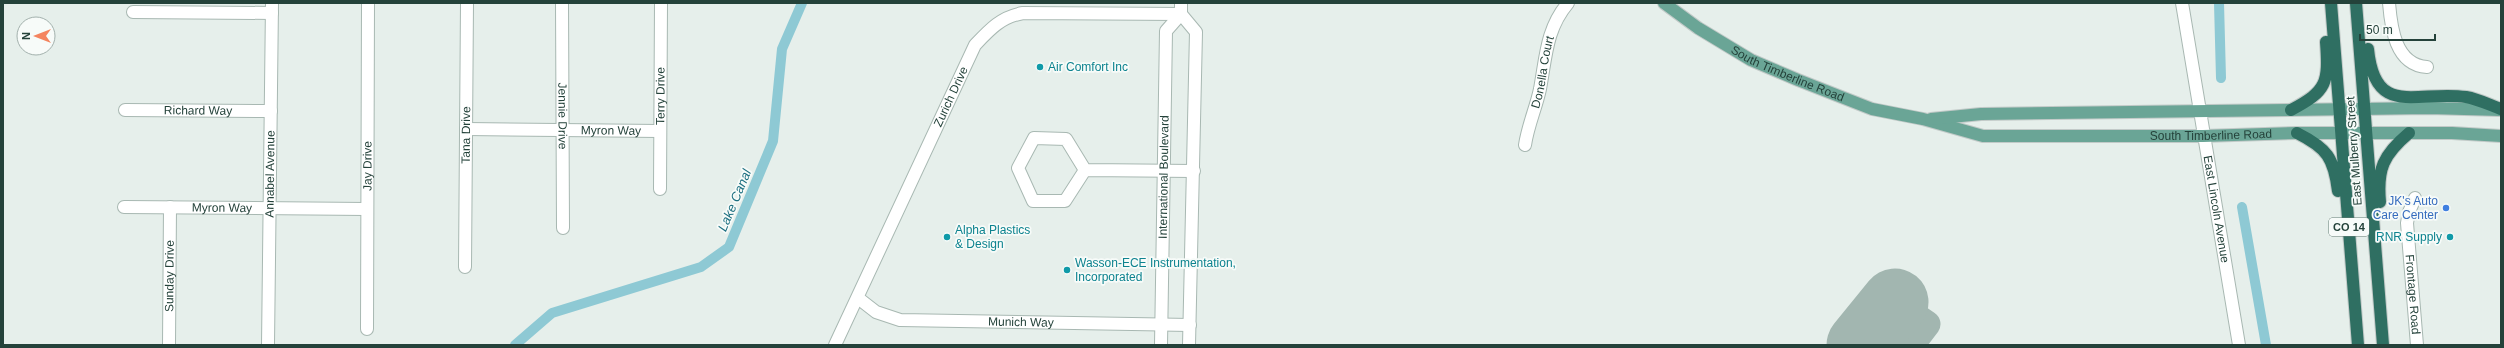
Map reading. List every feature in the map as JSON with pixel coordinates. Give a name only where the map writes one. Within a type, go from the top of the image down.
[{"type":"highway","points":[[2291,110],[2314,98],[2321,90],[2326,76],[2328,63],[2323,3]]},
{"type":"highway","name":"East Mulberry Street","points":[[2331,3],[2357,345]]},
{"type":"highway","name":"East Mulberry Street","points":[[2356,3],[2383,345]]},
{"type":"highway","points":[[2363,3],[2369,64],[2376,82],[2387,93],[2398,96],[2467,97],[2501,110]]},
{"type":"highway","points":[[2297,133],[2322,148],[2330,158],[2336,174],[2347,304],[2357,345]]},
{"type":"highway","points":[[2391,345],[2379,181],[2386,155],[2409,133]]},
{"type":"main road","name":"South Timberline Road","points":[[1664,3],[1698,28],[1751,60],[1872,108],[1923,119],[1983,136],[2203,136],[2297,133],[2409,133],[2501,136]]},
{"type":"main road","name":"South Timberline Road","points":[[1923,119],[1982,114],[2436,108],[2501,110]]},
{"type":"street","name":"Jay Drive","points":[[367,329],[368,3]]},
{"type":"street","name":"Tana Drive","points":[[465,267],[467,3]]},
{"type":"street","name":"Jennie Drive","points":[[562,3],[563,228]]},
{"type":"street","name":"Terry Drive","points":[[660,189],[661,3]]},
{"type":"street","name":"Donella Court","points":[[1525,145],[1540,90],[1550,34],[1555,21],[1568,3]]},
{"type":"street","name":"East Lincoln Avenue","points":[[2182,3],[2239,345]]},
{"type":"street","points":[[2389,3],[2392,32],[2396,44],[2410,61],[2427,67]]},
{"type":"street","points":[[133,12],[272,8]]},
{"type":"street","name":"Annabel Avenue","points":[[268,345],[272,8]]},
{"type":"street","points":[[1181,8],[1196,32],[1190,345]]},
{"type":"street","name":"International Boulevard","points":[[1161,345],[1165,171],[1166,31],[1181,8]]},
{"type":"street","name":"Zurich Drive","points":[[834,345],[858,298],[975,45],[994,24],[1012,15],[1024,13],[1181,8]]},
{"type":"street","name":"Richard Way","points":[[125,110],[271,111]]},
{"type":"street","name":"Myron Way","points":[[466,129],[660,131]]},
{"type":"street","points":[[1034,138],[1066,139],[1085,170],[1065,201],[1033,201],[1018,168],[1034,138]]},
{"type":"street","points":[[1085,170],[1194,171]]},
{"type":"street","name":"Frontage Road","points":[[2415,198],[2409,212],[2407,223],[2417,345]]},
{"type":"street","name":"Myron Way","points":[[124,207],[368,209]]},
{"type":"street","name":"Sunday Drive","points":[[170,207],[170,345]]},
{"type":"street","name":"Munich Way","points":[[858,298],[876,312],[900,320],[1190,325]]},
{"type":"waterway","name":"Lake Canal","points":[[515,345],[552,313],[701,267],[729,247],[773,141],[782,49],[802,3]]},
{"type":"waterway","points":[[2219,3],[2221,78]]},
{"type":"waterway","points":[[2242,207],[2266,345]]},
{"type":"taxiway","points":[[1895,302],[1927,324],[1911,345]]},
{"type":"runway","points":[[1860,345],[1895,302]]},
{"type":"place","name":"Air Comfort Inc","points":[[1040,67]]},
{"type":"place","name":"JK's Auto Care Center","points":[[2446,208]]},
{"type":"place","name":"Alpha Plastics & Design","points":[[947,237]]},
{"type":"place","name":"RNR Supply","points":[[2450,237]]},
{"type":"place","name":"Wasson-ECE Instrumentation, Incorporated","points":[[1067,270]]}]
